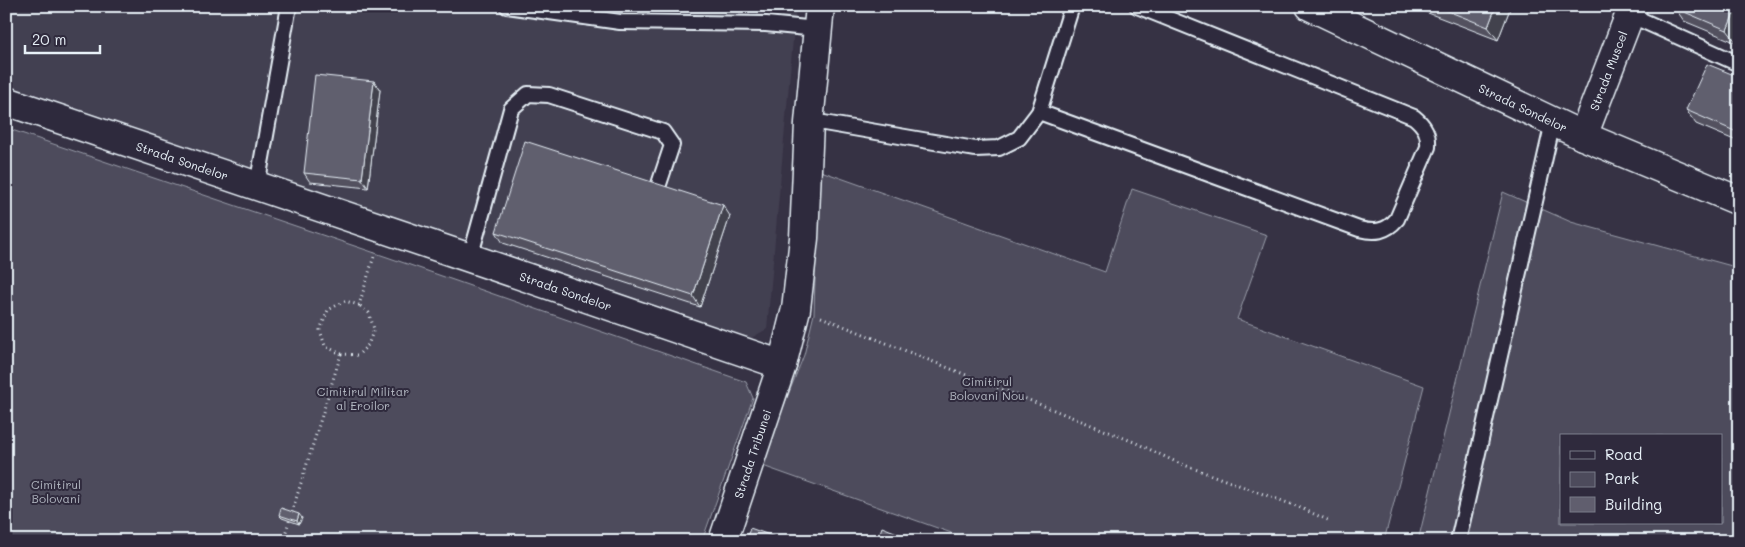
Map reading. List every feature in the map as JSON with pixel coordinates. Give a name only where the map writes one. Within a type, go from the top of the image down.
[{"type":"street","name":"Strada Sondelor","points":[[1310,6],[1583,136],[1739,201]]},
{"type":"street","name":"Strada Muscel","points":[[1583,136],[1631,10]]},
{"type":"street","points":[[782,366],[796,309],[804,238],[809,123],[819,18]]},
{"type":"street","name":"Strada Sondelor","points":[[6,101],[782,366]]},
{"type":"street","name":"Strada Tribunei","points":[[722,541],[782,366]]},
{"type":"lane","points":[[257,186],[288,6]]},
{"type":"lane","points":[[507,6],[620,22],[766,24],[819,18]]},
{"type":"lane","points":[[809,123],[824,123],[975,149],[999,148],[1019,138],[1039,112],[1072,6]]},
{"type":"lane","points":[[1039,112],[1358,229],[1370,232],[1381,231],[1391,227],[1397,219],[1428,147],[1428,139],[1421,123],[1414,117],[1137,6]]},
{"type":"lane","points":[[1631,10],[1739,64]]},
{"type":"lane","points":[[470,258],[511,109],[528,94],[550,95],[662,132],[672,144],[658,187]]},
{"type":"lane","points":[[1458,541],[1553,122]]},
{"type":"path","points":[[358,305],[384,229]]},
{"type":"path","points":[[346,301],[358,305],[369,313],[374,329],[368,346],[358,355],[341,354],[325,346],[320,330],[328,310],[346,301]]},
{"type":"path","points":[[796,309],[814,314],[1208,474],[1296,506],[1330,522]]},
{"type":"path","points":[[283,541],[341,354]]},
{"type":"shaded area","points":[[6,6],[796,6],[767,329],[742,343],[278,177],[6,84]]},
{"type":"green space","name":"Cimitirul Militar al Eroilor","points":[[6,128],[387,257],[746,382],[753,398],[702,541],[6,541]]},
{"type":"green space","name":"Cimitirul Bolovani Nou","points":[[818,170],[1105,272],[1132,189],[1267,235],[1237,319],[1424,386],[1384,541],[974,541],[760,465],[804,355],[814,314]]},
{"type":"green space","points":[[1503,192],[1571,222],[1739,268],[1739,541],[1418,541]]},
{"type":"building","points":[[1435,6],[1496,6],[1488,27]]},
{"type":"building","points":[[1676,6],[1737,6],[1727,30],[1675,8]]},
{"type":"building","points":[[1707,64],[1739,77],[1739,133],[1686,110]]},
{"type":"building","points":[[315,75],[374,81],[362,179],[304,173]]},
{"type":"building","points":[[525,141],[723,205],[693,296],[496,232]]},
{"type":"building","points":[[281,508],[299,514],[297,521],[279,515]]},
{"type":"building","points":[[882,527],[905,536],[903,541],[877,541]]},
{"type":"building","points":[[750,528],[775,537],[774,541],[746,541]]},
{"type":"park label","name":"Cimitirul Bolovani","points":[[56,491]]}]
